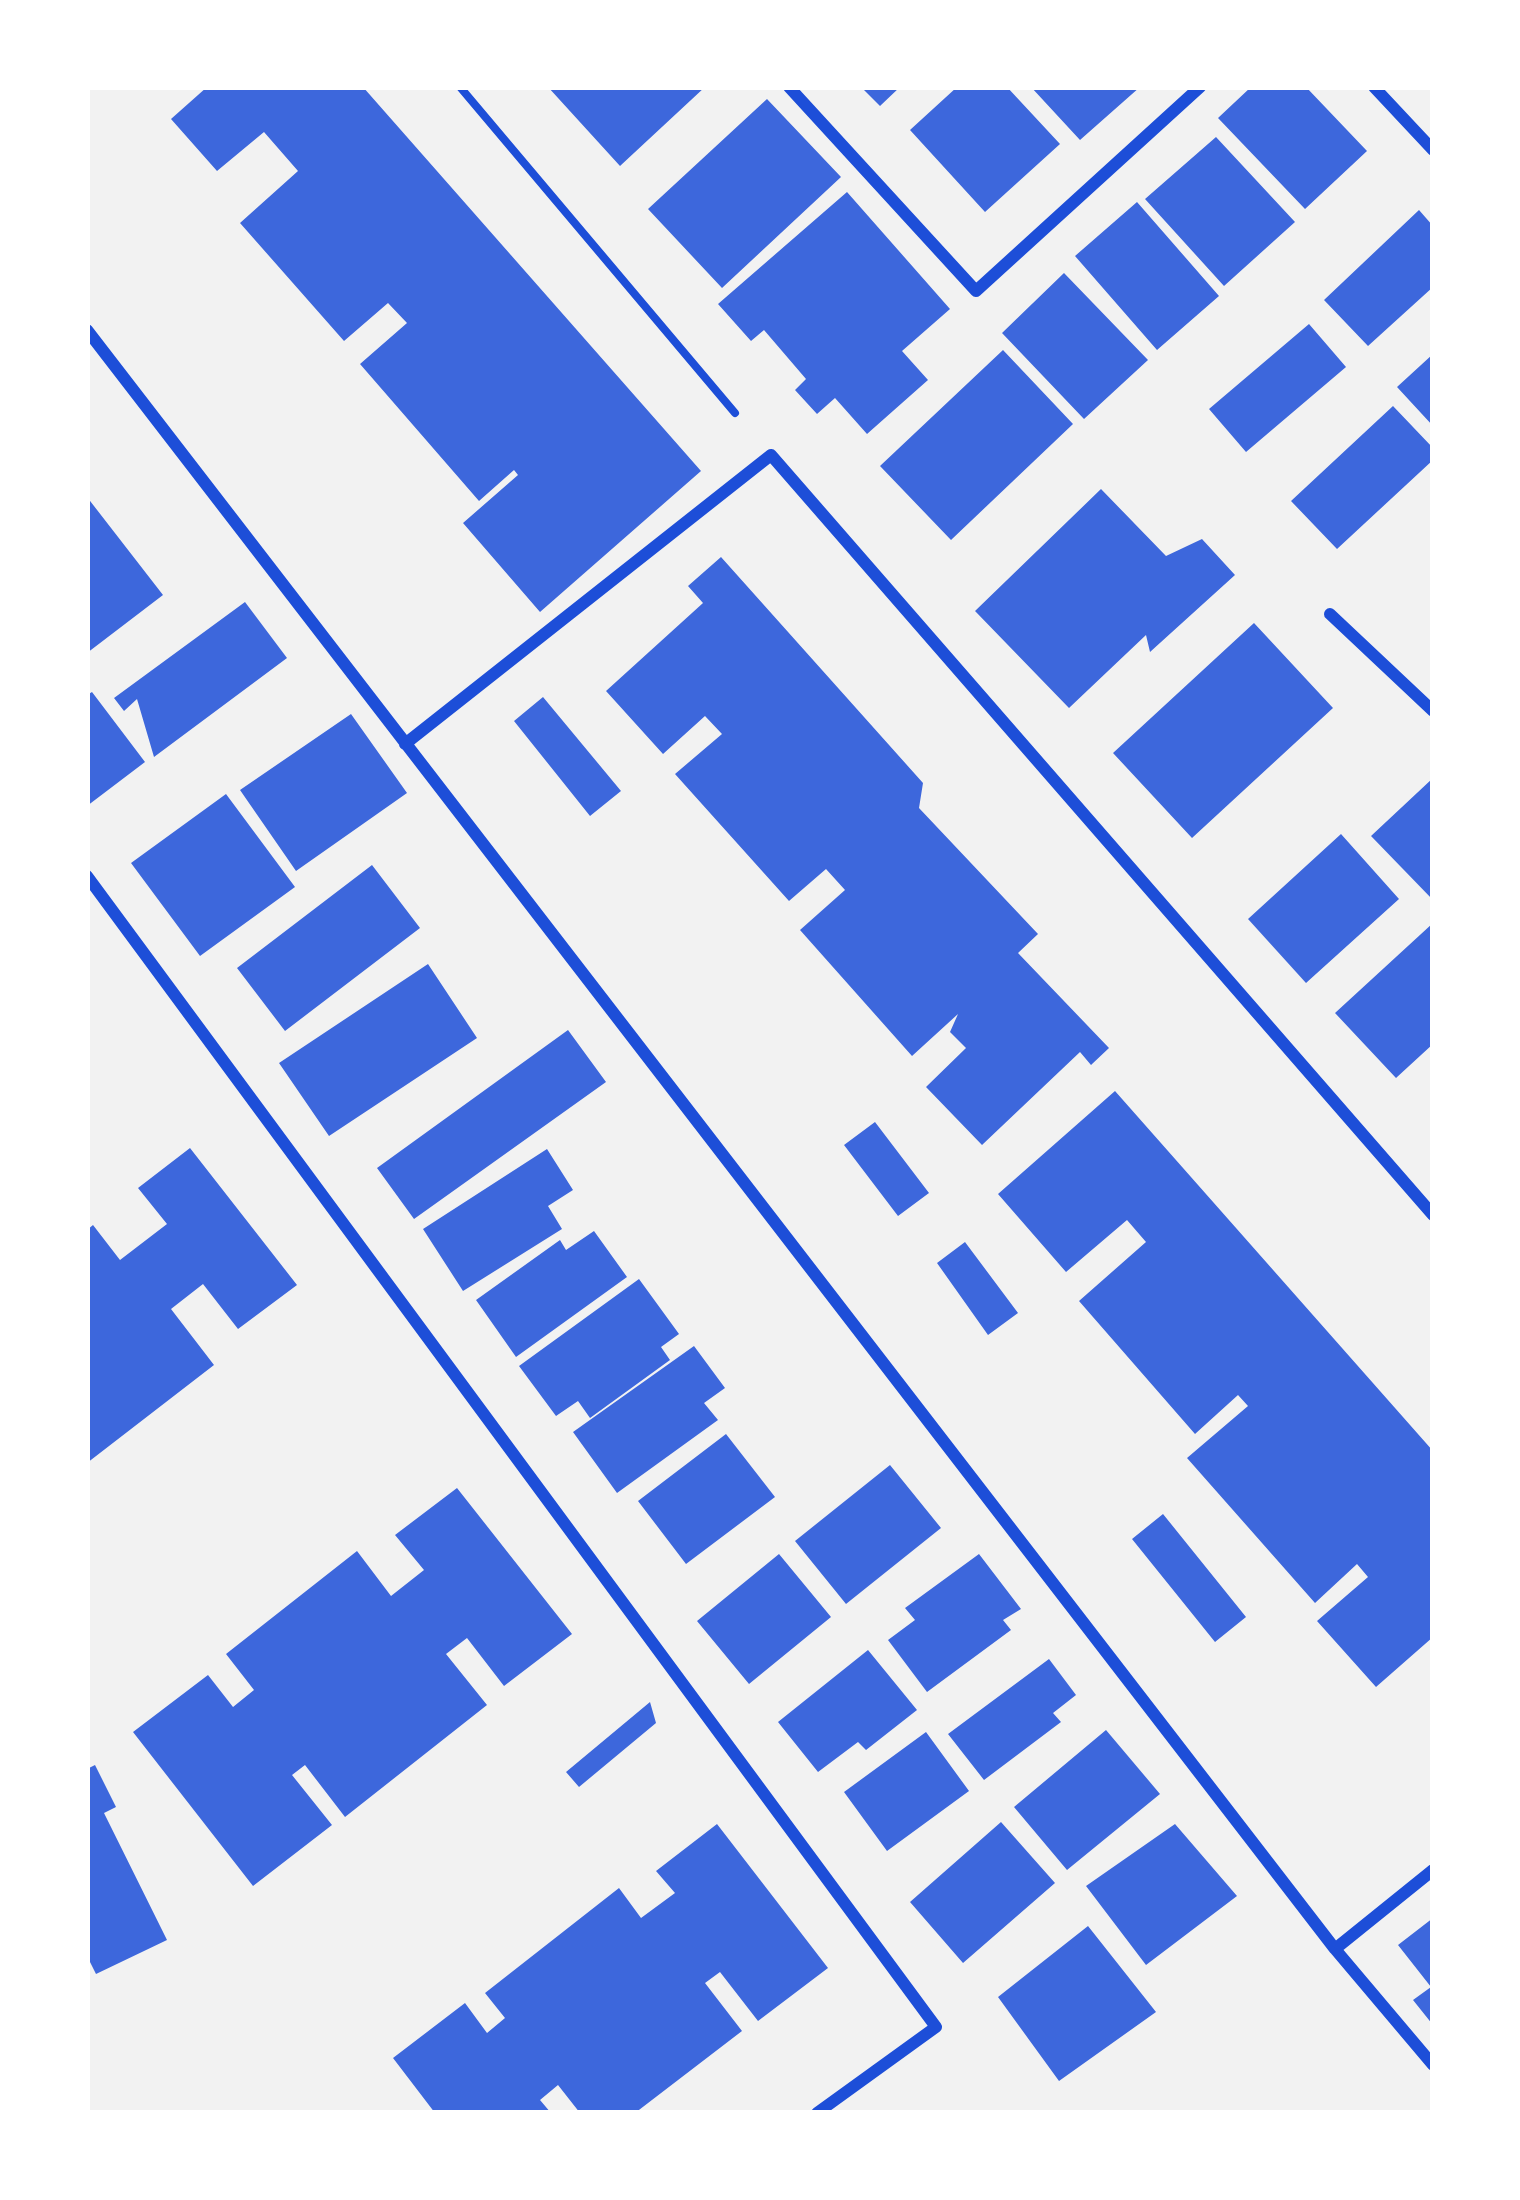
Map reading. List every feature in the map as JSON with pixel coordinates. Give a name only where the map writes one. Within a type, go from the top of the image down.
[{"type":"street","points":[[789,87],[976,291],[1200,87]]},
{"type":"street","points":[[1374,87],[1433,150]]},
{"type":"street","points":[[87,330],[1335,1949],[1433,2065]]},
{"type":"street","points":[[405,744],[771,455],[1433,1215]]},
{"type":"street","points":[[1330,614],[1433,711]]},
{"type":"street","points":[[87,876],[936,2027],[817,2113]]},
{"type":"street","points":[[1335,1949],[1433,1870]]},
{"type":"path","points":[[460,87],[771,455]]},
{"type":"building","points":[[207,87],[363,87],[701,471],[540,612],[463,523],[518,475],[514,470],[479,501],[360,364],[407,323],[388,303],[344,341],[240,223],[298,171],[264,132],[217,171],[171,119]]},
{"type":"building","points":[[548,87],[705,87],[620,166]]},
{"type":"building","points":[[861,87],[900,87],[880,106]]},
{"type":"building","points":[[957,87],[1007,87],[1060,144],[985,212],[910,130]]},
{"type":"building","points":[[1031,87],[1140,87],[1080,140]]},
{"type":"building","points":[[1251,87],[1306,87],[1367,151],[1305,209],[1218,118]]},
{"type":"building","points":[[767,99],[841,177],[722,288],[648,209]]},
{"type":"building","points":[[1216,137],[1295,222],[1224,286],[1145,199]]},
{"type":"building","points":[[847,192],[950,309],[902,351],[928,380],[867,434],[835,398],[817,414],[795,390],[806,379],[764,330],[751,341],[718,304]]},
{"type":"building","points":[[1137,202],[1219,296],[1157,350],[1075,256]]},
{"type":"building","points":[[1419,210],[1433,226],[1433,287],[1368,346],[1324,300]]},
{"type":"building","points":[[1064,273],[1148,360],[1084,419],[1002,333]]},
{"type":"building","points":[[1309,324],[1346,367],[1246,452],[1209,409]]},
{"type":"building","points":[[1003,350],[1073,424],[951,540],[880,466]]},
{"type":"building","points":[[1433,354],[1433,426],[1397,387]]},
{"type":"building","points":[[1393,406],[1433,448],[1433,460],[1337,549],[1291,501]]},
{"type":"building","points":[[1101,489],[1166,556],[1202,539],[1235,575],[1150,652],[1146,635],[1069,708],[975,611]]},
{"type":"building","points":[[87,497],[163,595],[87,653]]},
{"type":"building","points":[[721,557],[923,783],[919,808],[1038,934],[1018,953],[1109,1048],[1091,1065],[1080,1052],[982,1145],[926,1087],[966,1048],[950,1032],[958,1014],[912,1056],[800,930],[845,890],[826,869],[789,901],[675,774],[722,734],[705,716],[663,754],[606,691],[703,603],[688,586]]},
{"type":"building","points":[[245,602],[287,658],[154,757],[137,699],[124,711],[114,698]]},
{"type":"building","points":[[1254,623],[1333,708],[1192,838],[1113,753]]},
{"type":"building","points":[[92,692],[145,762],[87,806],[87,695]]},
{"type":"building","points":[[543,697],[621,791],[590,816],[514,721]]},
{"type":"building","points":[[351,714],[407,793],[296,871],[240,790]]},
{"type":"building","points":[[1433,778],[1433,900],[1371,836]]},
{"type":"building","points":[[226,794],[295,887],[200,956],[131,863]]},
{"type":"building","points":[[1341,834],[1399,899],[1306,983],[1248,919]]},
{"type":"building","points":[[372,865],[420,928],[285,1031],[237,968]]},
{"type":"building","points":[[1433,923],[1433,1044],[1396,1078],[1335,1013]]},
{"type":"building","points":[[428,964],[477,1038],[329,1136],[279,1063]]},
{"type":"building","points":[[568,1030],[606,1082],[414,1219],[377,1168]]},
{"type":"building","points":[[1115,1091],[1433,1451],[1433,1637],[1376,1687],[1317,1621],[1368,1577],[1357,1564],[1315,1603],[1187,1458],[1248,1406],[1238,1395],[1195,1434],[1079,1301],[1146,1242],[1127,1220],[1066,1272],[998,1194]]},
{"type":"building","points":[[875,1122],[929,1193],[898,1216],[844,1145]]},
{"type":"building","points":[[190,1148],[297,1285],[238,1329],[203,1284],[171,1309],[214,1365],[87,1463],[87,1230],[93,1225],[120,1260],[167,1224],[138,1188]]},
{"type":"building","points":[[547,1149],[573,1190],[548,1206],[562,1229],[463,1291],[423,1229]]},
{"type":"building","points":[[594,1231],[627,1277],[516,1357],[476,1300],[560,1240],[566,1250]]},
{"type":"building","points":[[965,1242],[1018,1313],[988,1335],[937,1263]]},
{"type":"building","points":[[639,1279],[679,1334],[661,1347],[670,1360],[590,1418],[578,1401],[556,1416],[519,1366]]},
{"type":"building","points":[[694,1346],[725,1388],[704,1403],[718,1420],[617,1493],[573,1432]]},
{"type":"building","points":[[726,1434],[775,1497],[686,1564],[638,1501]]},
{"type":"building","points":[[890,1465],[941,1528],[846,1604],[795,1541]]},
{"type":"building","points":[[457,1488],[572,1634],[504,1686],[467,1638],[446,1654],[487,1705],[345,1817],[305,1765],[292,1775],[332,1825],[253,1886],[133,1732],[208,1675],[233,1707],[254,1690],[226,1654],[357,1551],[391,1596],[424,1570],[395,1535]]},
{"type":"building","points":[[1163,1514],[1246,1617],[1215,1642],[1132,1539]]},
{"type":"building","points":[[779,1554],[831,1617],[749,1684],[697,1621]]},
{"type":"building","points":[[979,1554],[1021,1609],[1003,1620],[1011,1630],[927,1692],[888,1640],[915,1620],[905,1608]]},
{"type":"building","points":[[868,1650],[917,1710],[866,1750],[858,1742],[818,1772],[778,1722]]},
{"type":"building","points":[[1049,1659],[1076,1695],[1053,1713],[1061,1722],[984,1780],[948,1734]]},
{"type":"building","points":[[650,1702],[656,1723],[579,1787],[566,1772]]},
{"type":"building","points":[[1106,1730],[1160,1794],[1067,1870],[1014,1807]]},
{"type":"building","points":[[926,1732],[969,1791],[887,1851],[844,1792]]},
{"type":"building","points":[[95,1765],[116,1807],[104,1813],[167,1940],[96,1974],[87,1956],[87,1769]]},
{"type":"building","points":[[1001,1822],[1055,1883],[963,1963],[910,1902]]},
{"type":"building","points":[[717,1824],[828,1968],[758,2021],[720,1972],[705,1983],[742,2031],[635,2113],[580,2113],[558,2085],[540,2100],[551,2113],[435,2113],[393,2058],[465,2003],[487,2033],[505,2018],[485,1993],[619,1888],[641,1918],[675,1893],[656,1871]]},
{"type":"building","points":[[1175,1824],[1237,1896],[1146,1965],[1086,1886]]},
{"type":"building","points":[[1433,1918],[1433,2025],[1413,2000],[1431,1987],[1398,1945]]},
{"type":"building","points":[[1088,1926],[1156,2012],[1059,2081],[998,1997]]}]
